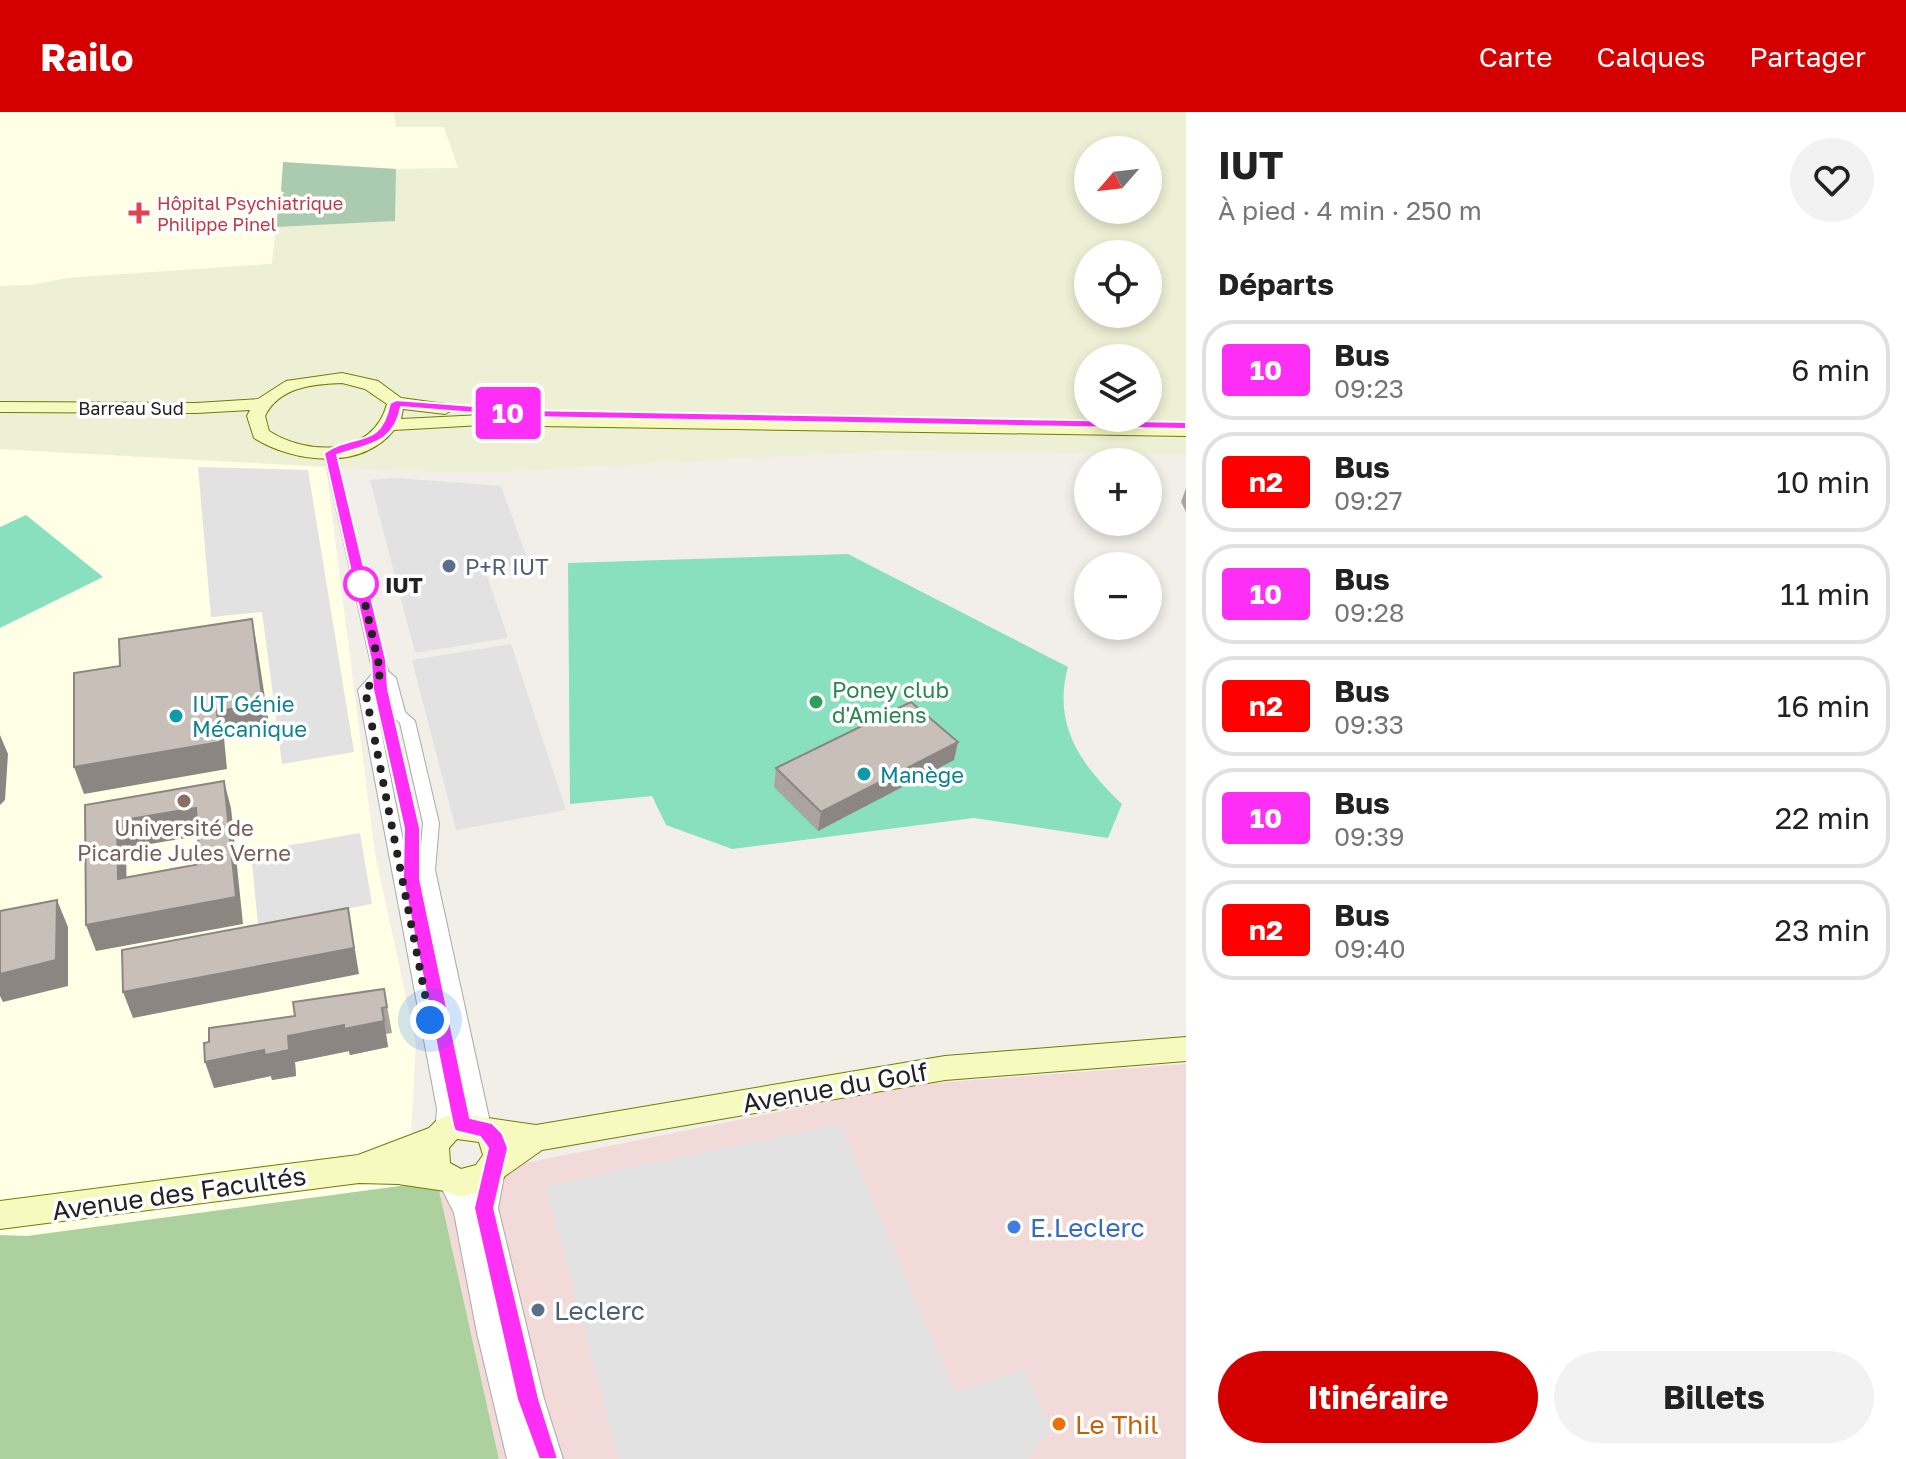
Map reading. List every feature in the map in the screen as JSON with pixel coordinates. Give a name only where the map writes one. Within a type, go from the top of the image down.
[{"type":"main road","points":[[342,378],[366,381],[381,389],[396,403],[525,414],[1186,428],[482,420],[392,425],[371,441],[330,453],[288,450],[265,438],[257,429],[256,416],[261,404],[295,384],[342,378]]},
{"type":"main road","points":[[392,425],[396,403]]},
{"type":"main road","name":"Barreau Sud","points":[[0,407],[196,408],[261,404]]},
{"type":"main road","name":"Barreau Sud","points":[[0,414],[140,415],[233,423],[257,429]]},
{"type":"main road","name":"Avenue du Golf","points":[[493,1169],[536,1138],[945,1068],[1186,1049]]},
{"type":"main road","points":[[485,1130],[498,1148],[493,1169],[477,1181],[448,1179],[436,1169],[433,1158],[442,1135],[462,1125],[536,1138]]},
{"type":"main road","name":"Avenue des Facultés","points":[[359,1169],[442,1135]]},
{"type":"main road","name":"Avenue des Facultés","points":[[0,1215],[359,1169],[448,1179]]},
{"type":"street","points":[[330,453],[381,674]]},
{"type":"street","points":[[381,674],[389,678],[398,714],[407,721],[431,823],[427,870],[485,1130]]},
{"type":"street","points":[[381,674],[365,690],[447,1109],[442,1135]]},
{"type":"street","points":[[493,1169],[484,1208],[528,1399],[547,1459]]},
{"type":"street","points":[[448,1179],[468,1211],[498,1362],[523,1459]]},
{"type":"shaded area","name":"Hôpital Psychiatrique Philippe Pinel","points":[[0,112],[394,112],[396,127],[444,126],[459,168],[396,169],[283,162],[281,190],[285,194],[280,196],[272,264],[67,278],[33,285],[0,286]]},
{"type":"shaded area","points":[[394,112],[1186,112],[1186,454],[1162,454],[1162,448],[1074,448],[1074,453],[885,451],[494,472],[409,471],[0,449],[0,286],[33,285],[67,278],[272,264],[276,227],[395,221],[396,169],[458,168],[444,127],[396,127]]},
{"type":"shaded area","points":[[283,162],[396,169],[395,221],[276,227],[280,195],[285,193],[281,191]]},
{"type":"shaded area","name":"Université de Picardie Jules Verne","points":[[0,449],[326,467],[375,854],[416,1043],[411,1134],[437,1181],[499,1459],[0,1459]]},
{"type":"shaded area","points":[[198,467],[308,470],[354,752],[282,764],[262,612],[211,617]]},
{"type":"shaded area","name":"P+R IUT","points":[[396,478],[501,486],[529,563],[485,570],[508,638],[415,653],[370,480]]},
{"type":"shaded area","name":"P+R IUT","points":[[511,644],[566,810],[456,830],[412,660]]},
{"type":"shaded area","points":[[360,833],[372,904],[258,925],[251,852]]},
{"type":"shaded area","points":[[1186,1064],[1186,1459],[499,1459],[437,1181],[911,1085]]},
{"type":"shaded area","points":[[840,1124],[955,1392],[1024,1369],[1051,1429],[1028,1459],[619,1459],[546,1186]]},
{"type":"green space","points":[[26,515],[103,577],[0,628],[0,527]]},
{"type":"green space","name":"Poney club d'Amiens","points":[[848,554],[1068,667],[1064,688],[1067,726],[1083,759],[1122,804],[1108,838],[974,818],[732,849],[666,825],[652,796],[570,804],[568,563]]},
{"type":"green space","points":[[437,1181],[499,1459],[0,1459],[0,1235],[27,1236]]},
{"type":"building","name":"IUT Génie Mécanique","points":[[252,619],[263,704],[217,711],[220,742],[74,767],[74,673],[120,666],[119,639]]},
{"type":"building","name":"Manège","points":[[911,702],[958,742],[821,812],[776,768]]},
{"type":"building","points":[[224,781],[236,897],[86,925],[85,805]],"holes":[[[196,808],[200,864],[118,879],[117,821]]]},
{"type":"building","points":[[57,900],[56,960],[0,974],[0,911]]},
{"type":"building","points":[[348,908],[354,948],[123,992],[122,950]]},
{"type":"building","points":[[384,989],[387,1007],[382,1008],[384,1021],[288,1036],[289,1050],[265,1055],[264,1050],[205,1062],[204,1043],[209,1042],[209,1028],[295,1016],[293,1002]]},
{"type":"bus line","name":"10","points":[[547,1459],[528,1399],[484,1208],[498,1148],[495,1139],[485,1129],[462,1125],[412,879],[412,828],[381,689],[379,660],[330,453],[345,451],[379,437],[392,425],[396,403],[525,414],[1186,425]]},
{"type":"place","name":"Hôpital Psychiatrique Philippe Pinel","points":[[139,213]]},
{"type":"place","name":"P+R IUT","points":[[449,566]]},
{"type":"place","name":"IUT","points":[[361,584]]},
{"type":"place","name":"Poney club d'Amiens","points":[[816,702]]},
{"type":"place","name":"IUT Génie Mécanique","points":[[176,716]]},
{"type":"place","name":"Manège","points":[[864,774]]},
{"type":"place","name":"Université de Picardie Jules Verne","points":[[184,801]]},
{"type":"place","name":"E.Leclerc","points":[[1014,1227]]},
{"type":"place","name":"Leclerc","points":[[538,1310]]},
{"type":"place","name":"Le Thil","points":[[1059,1424]]},
{"type":"route","points":[[361,584],[360,581],[381,674],[365,690],[430,1020]]}]
